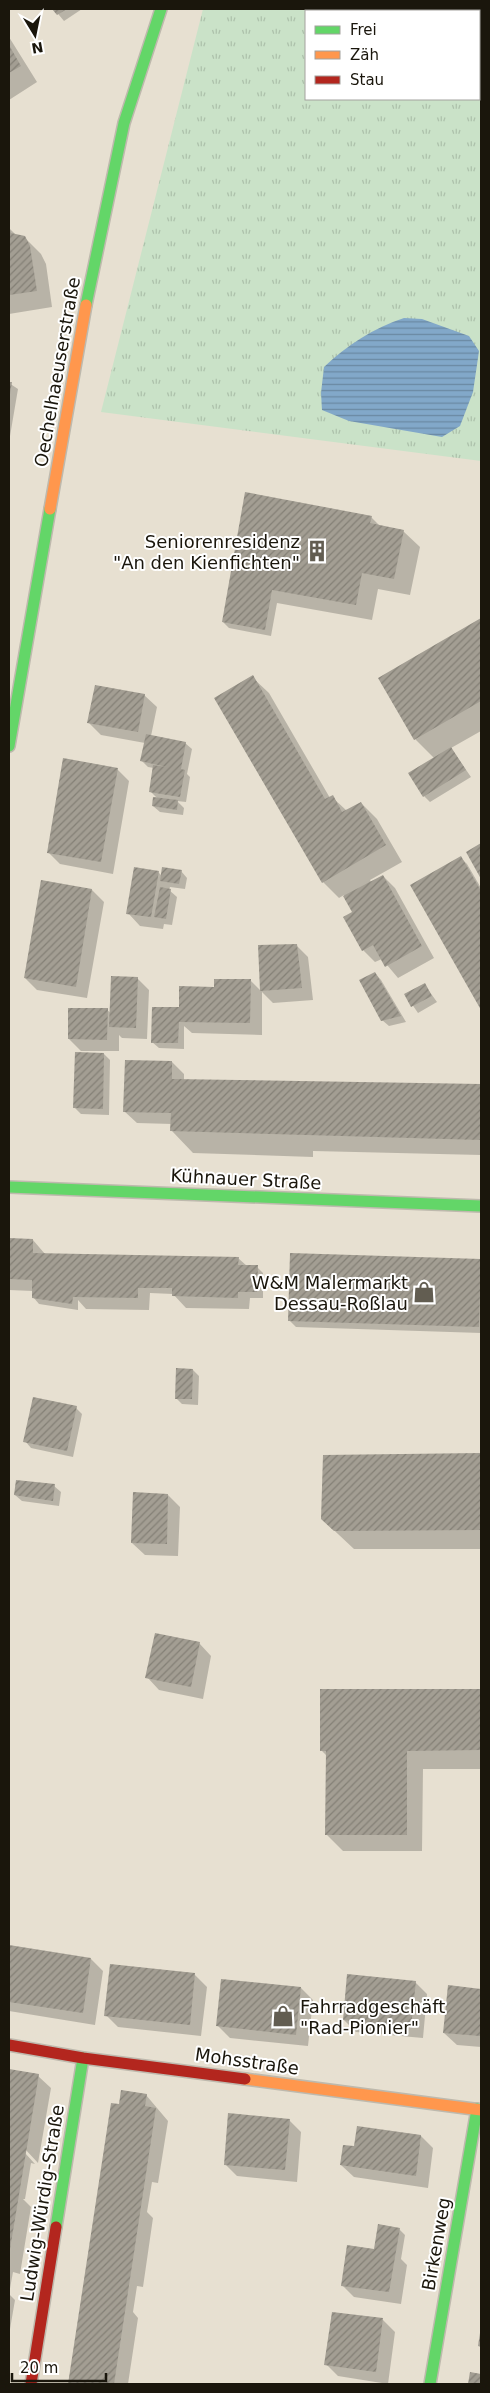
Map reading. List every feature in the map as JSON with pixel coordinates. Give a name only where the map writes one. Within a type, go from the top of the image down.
[{"type":"street","name":"Oechelhaeuserstraße","points":[[9,746],[79,342],[117,153],[124,123],[161,9]]},
{"type":"street","name":"Kühnauer Straße","points":[[9,1187],[481,1206]]},
{"type":"street","name":"Mohsstraße","points":[[9,2045],[83,2058],[479,2110]]},
{"type":"street","name":"Ludwig-Würdig-Straße","points":[[31,2384],[83,2058]]},
{"type":"street","name":"Birkenweg","points":[[430,2384],[479,2110]]},
{"type":"green space","points":[[203,9],[404,10],[305,10],[305,100],[480,100],[481,81],[481,461],[101,412]]},
{"type":"water","points":[[404,318],[422,319],[469,336],[479,351],[473,392],[460,426],[442,437],[349,421],[322,410],[321,393],[324,367],[361,338]]},
{"type":"building","points":[[52,9],[67,9],[57,15]]},
{"type":"building","points":[[9,45],[21,66],[9,73]]},
{"type":"building","points":[[9,227],[11,233],[25,236],[30,246],[37,291],[9,295]]},
{"type":"building","points":[[9,382],[12,382],[10,394],[9,394]]},
{"type":"building","name":"Seniorenresidenz \"An den Kienfichten\"","points":[[245,492],[372,516],[370,523],[404,530],[394,579],[362,573],[356,605],[272,590],[265,630],[222,622]]},
{"type":"building","points":[[481,618],[481,701],[414,740],[378,678]]},
{"type":"building","points":[[253,675],[325,799],[333,795],[342,812],[361,802],[386,845],[322,883],[214,698]]},
{"type":"building","points":[[95,685],[145,694],[138,732],[87,723]]},
{"type":"building","points":[[146,734],[186,742],[181,769],[185,770],[180,797],[149,792],[153,765],[167,767],[140,761]]},
{"type":"building","points":[[451,747],[466,770],[423,797],[408,773]]},
{"type":"building","points":[[63,758],[118,768],[101,862],[47,853]]},
{"type":"building","points":[[153,797],[178,800],[177,810],[152,806]]},
{"type":"building","points":[[481,843],[481,879],[466,852]]},
{"type":"building","points":[[461,856],[481,891],[481,1010],[410,885]]},
{"type":"building","points":[[134,867],[159,871],[151,917],[126,914]]},
{"type":"building","points":[[162,867],[182,870],[179,884],[160,881]]},
{"type":"building","points":[[383,875],[422,946],[385,967],[373,945],[362,951],[343,917],[352,912],[343,896]]},
{"type":"building","points":[[41,880],[92,889],[76,987],[24,978]]},
{"type":"building","points":[[160,887],[171,889],[166,919],[154,917]]},
{"type":"building","points":[[297,944],[302,988],[260,991],[258,945]]},
{"type":"building","points":[[375,972],[401,1016],[381,1021],[359,980]]},
{"type":"building","points":[[111,976],[138,977],[136,1028],[109,1027]]},
{"type":"building","points":[[214,979],[251,979],[250,1023],[179,1022],[178,1043],[151,1043],[152,1007],[179,1007],[179,986],[214,987]]},
{"type":"building","points":[[425,983],[432,996],[411,1007],[404,994]]},
{"type":"building","points":[[68,1008],[108,1008],[107,1040],[68,1039]]},
{"type":"building","points":[[75,1052],[104,1053],[103,1109],[73,1108]]},
{"type":"building","points":[[125,1060],[172,1061],[172,1079],[481,1084],[481,1140],[170,1131],[171,1113],[123,1112]]},
{"type":"building","points":[[9,1238],[33,1239],[33,1253],[239,1257],[238,1265],[258,1265],[257,1292],[238,1292],[238,1298],[172,1296],[172,1288],[138,1288],[138,1298],[73,1297],[72,1304],[32,1298],[32,1280],[9,1279]]},
{"type":"building","points":[[290,1253],[481,1259],[479,1327],[288,1321]]},
{"type":"building","points":[[176,1368],[193,1369],[192,1399],[175,1399]]},
{"type":"building","points":[[33,1397],[77,1406],[67,1451],[23,1442]]},
{"type":"building","points":[[481,1453],[481,1530],[334,1531],[321,1519],[323,1455]]},
{"type":"building","points":[[16,1480],[55,1484],[53,1501],[14,1495]]},
{"type":"building","points":[[133,1492],[168,1494],[167,1544],[131,1543]]},
{"type":"building","points":[[155,1633],[200,1642],[191,1687],[145,1678]]},
{"type":"building","points":[[320,1689],[481,1689],[481,1750],[407,1751],[407,1835],[325,1835],[326,1751],[320,1751]]},
{"type":"building","points":[[9,1945],[91,1958],[83,2013],[9,2002]]},
{"type":"building","points":[[110,1964],[195,1973],[190,2025],[104,2016]]},
{"type":"building","points":[[347,1974],[416,1981],[411,2027],[343,2020]]},
{"type":"building","points":[[221,1979],[301,1987],[296,2035],[216,2026]]},
{"type":"building","points":[[448,1985],[481,1989],[480,2036],[443,2033]]},
{"type":"building","points":[[9,2069],[39,2074],[10,2249],[9,2249]]},
{"type":"building","points":[[121,2090],[147,2094],[145,2106],[156,2108],[114,2384],[68,2384],[111,2103],[119,2104]]},
{"type":"building","points":[[228,2113],[290,2119],[285,2170],[224,2165]]},
{"type":"building","points":[[357,2126],[421,2135],[416,2176],[340,2165],[343,2145],[354,2146]]},
{"type":"building","points":[[378,2224],[400,2228],[389,2292],[341,2286],[347,2245],[374,2249]]},
{"type":"building","points":[[332,2312],[383,2318],[376,2372],[324,2365]]},
{"type":"building","points":[[481,2333],[481,2347],[478,2346]]},
{"type":"building","points":[[470,2372],[481,2374],[481,2384],[468,2384]]},
{"type":"traffic: fast","points":[[86,305],[124,123],[161,9]]},
{"type":"traffic: fast","points":[[9,746],[50,509]]},
{"type":"traffic: fast","points":[[9,1187],[481,1206]]},
{"type":"traffic: fast","points":[[56,2227],[83,2058]]},
{"type":"traffic: fast","points":[[430,2384],[477,2109]]},
{"type":"traffic: slow","points":[[50,509],[86,305]]},
{"type":"traffic: slow","points":[[245,2079],[481,2110]]},
{"type":"traffic: jam","points":[[9,2045],[83,2058],[245,2079]]},
{"type":"traffic: jam","points":[[31,2384],[56,2227]]},
{"type":"place","name":"Seniorenresidenz \"An den Kienfichten\"","points":[[317,551]]},
{"type":"place","name":"W&M Malermarkt Dessau-Roßlau","points":[[424,1292]]},
{"type":"place","name":"Fahrradgeschäft \"Rad-Pionier\"","points":[[283,2016]]}]
